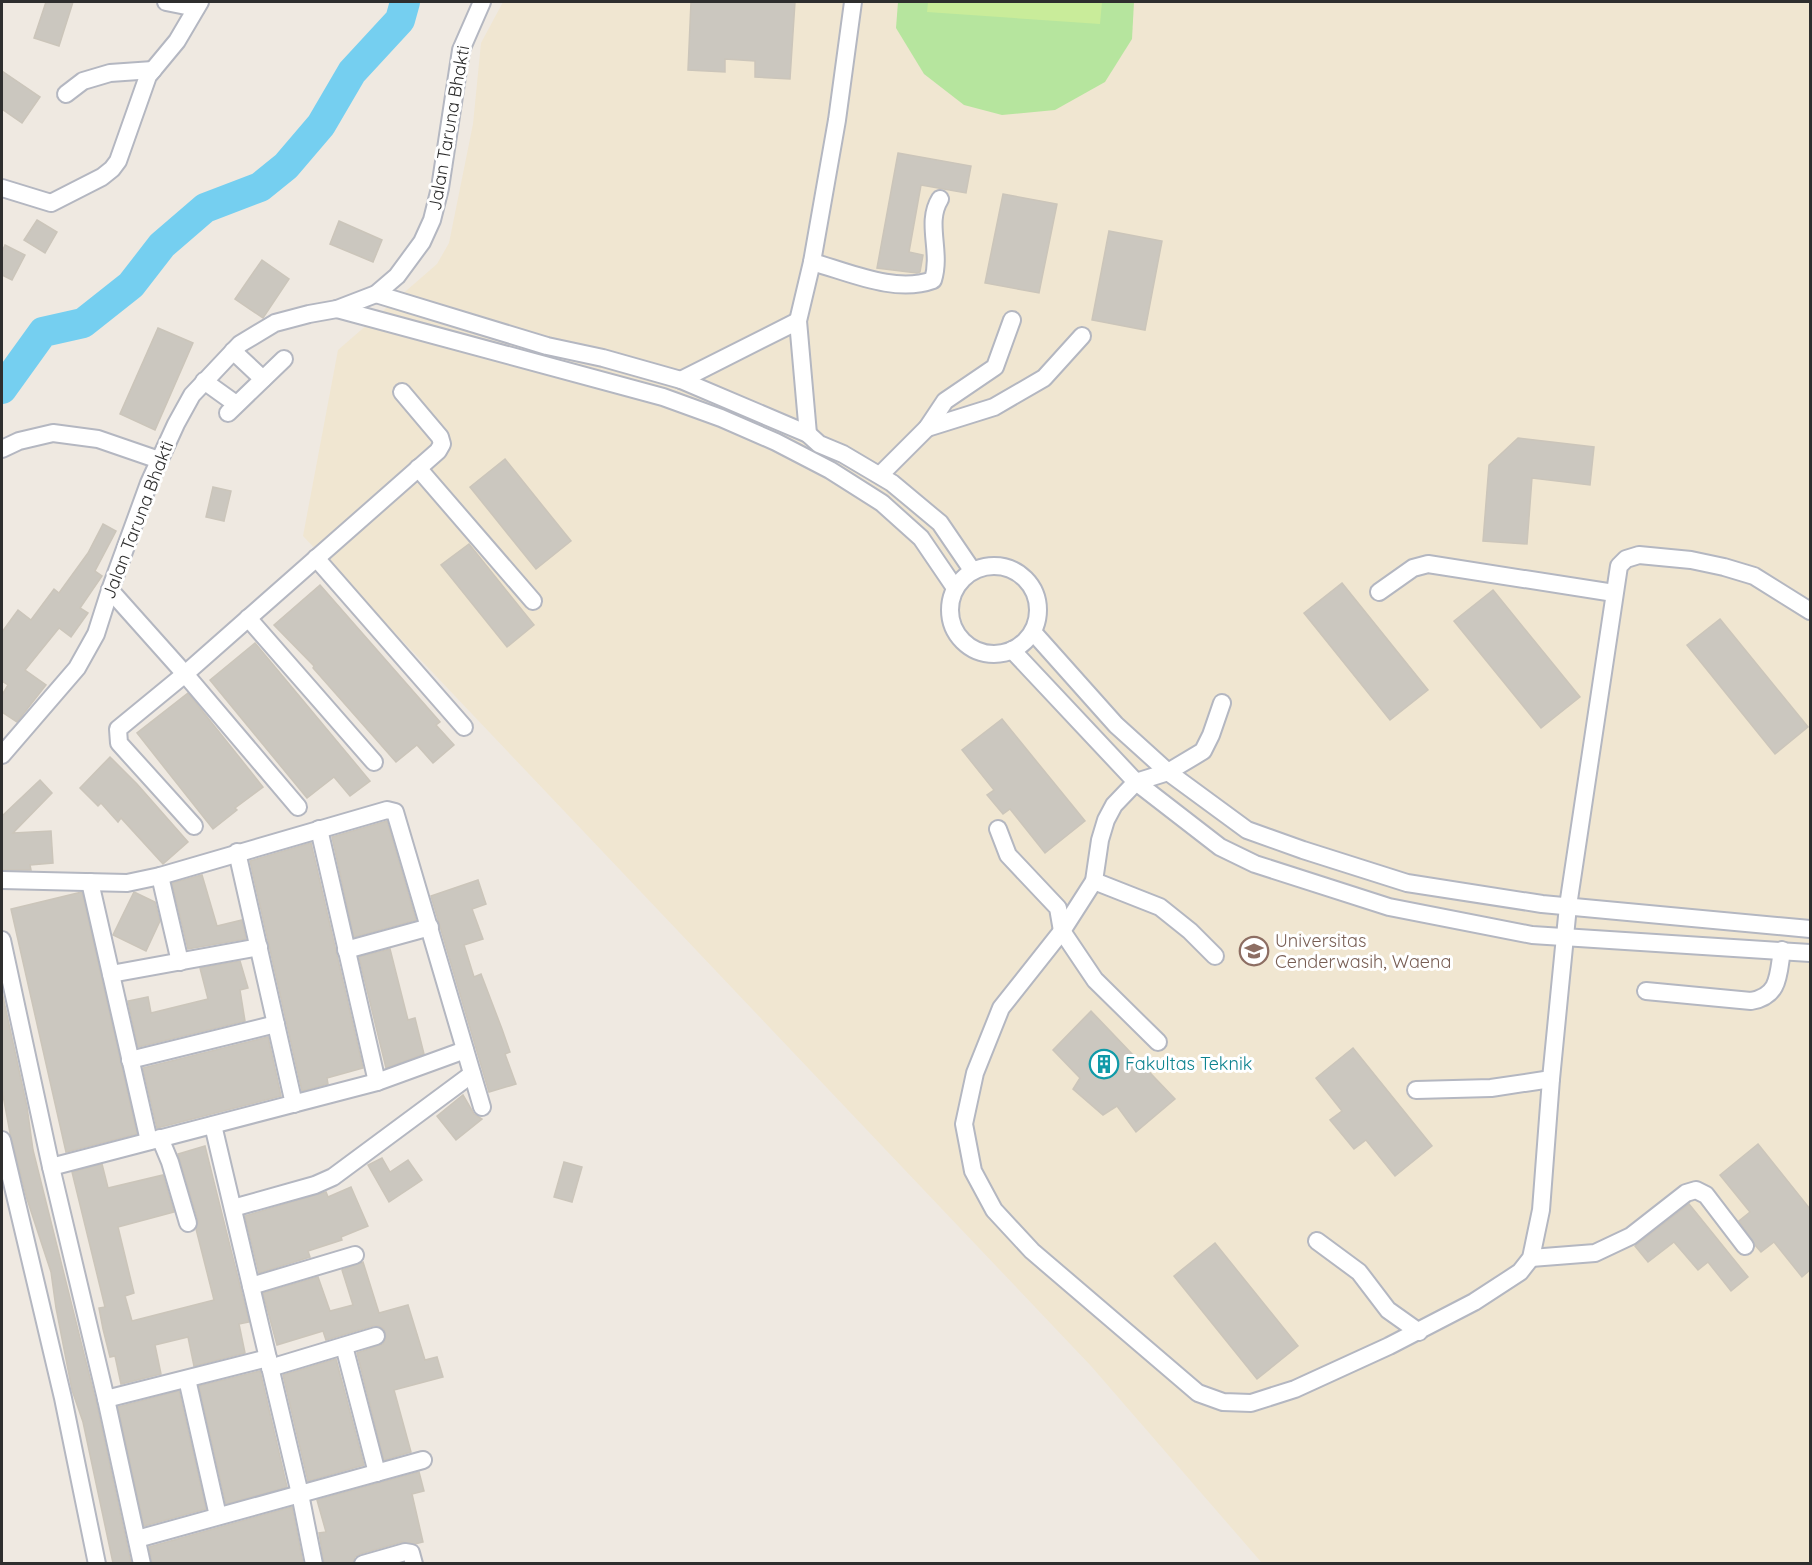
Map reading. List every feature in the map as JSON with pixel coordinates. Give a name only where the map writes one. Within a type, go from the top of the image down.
[{"type":"street","points":[[2,188],[51,203],[107,173],[118,161],[124,149],[142,90],[153,70],[177,41],[198,5],[166,2]]},
{"type":"street","name":"Jalan Taruna Bhakti","points":[[2,755],[77,668],[96,634],[149,483],[192,395],[240,344],[275,323],[338,309],[376,294],[397,276],[422,242],[432,220],[444,166],[460,50],[483,2]]},
{"type":"street","points":[[808,434],[798,321],[812,262],[837,120],[853,2]]},
{"type":"street","points":[[66,94],[83,81],[110,73],[153,70]]},
{"type":"street","points":[[812,262],[875,280],[898,284],[914,285],[933,280],[936,272],[936,247],[932,226],[936,206],[940,199]]},
{"type":"street","points":[[376,294],[548,346],[603,358],[681,380],[808,434],[819,444],[843,454],[892,483],[939,523],[972,570]]},
{"type":"street","points":[[338,309],[663,397],[721,418],[776,442],[830,470],[882,503],[921,538],[955,588]]},
{"type":"street","points":[[880,476],[927,428],[945,401],[995,367],[1012,320]]},
{"type":"street","points":[[681,380],[798,321]]},
{"type":"street","points":[[927,428],[994,407],[1044,378],[1082,336]]},
{"type":"street","points":[[232,351],[263,379]]},
{"type":"street","points":[[204,381],[232,408],[284,359]]},
{"type":"street","points":[[194,826],[119,743],[118,729],[185,674],[438,451],[442,444],[440,436],[402,392]]},
{"type":"street","points":[[2,449],[19,441],[53,433],[98,439],[159,460]]},
{"type":"street","points":[[418,468],[533,601]]},
{"type":"street","points":[[1222,703],[1203,751],[1168,772],[1136,782],[1114,805],[1106,820],[1100,840],[1094,881],[1062,932],[1001,1008],[975,1073],[964,1124],[973,1171],[994,1210],[1032,1251],[1198,1393],[1223,1402],[1251,1403],[1295,1389],[1419,1332],[1503,1285],[1520,1272],[1531,1258],[1541,1210],[1568,906],[1619,566],[1626,559],[1639,555],[1691,560],[1724,567],[1754,576],[1810,611]]},
{"type":"street","points":[[316,558],[464,727]]},
{"type":"street","points":[[1379,592],[1413,568],[1428,564],[1614,593]]},
{"type":"street","points":[[995,565],[1017,571],[1033,588],[1039,610],[1033,632],[1024,643],[1012,650],[997,654],[981,652],[967,645],[956,633],[950,618],[950,603],[955,588],[972,570],[995,565]]},
{"type":"street","points":[[110,590],[298,807]]},
{"type":"street","points":[[248,618],[374,762]]},
{"type":"street","points":[[1033,632],[1116,724],[1168,772],[1247,830],[1407,883],[1542,904],[1810,929]]},
{"type":"street","points":[[1012,650],[1136,782],[1220,847],[1256,864],[1389,907],[1477,925],[1565,939],[1810,953]]},
{"type":"street","points":[[2,880],[127,883],[160,876],[387,810],[395,812],[482,1107]]},
{"type":"street","points":[[319,829],[376,1082]]},
{"type":"street","points":[[998,829],[1008,855],[1058,908],[1062,932],[1095,980],[1158,1042]]},
{"type":"street","points":[[237,852],[294,1104]]},
{"type":"street","points":[[160,876],[180,962]]},
{"type":"street","points":[[1094,881],[1160,907],[1190,931],[1215,956]]},
{"type":"street","points":[[90,882],[130,1060],[154,1140],[170,1162],[188,1223]]},
{"type":"street","points":[[346,950],[430,927]]},
{"type":"street","points":[[2,940],[51,1167],[142,1563]]},
{"type":"street","points":[[111,974],[259,947]]},
{"type":"street","points":[[1646,991],[1751,1001],[1760,999],[1769,996],[1777,981],[1782,950]]},
{"type":"street","points":[[130,1060],[276,1024]]},
{"type":"street","points":[[51,1167],[376,1082],[465,1050]]},
{"type":"street","points":[[232,1208],[315,1185],[333,1177],[472,1074]]},
{"type":"street","points":[[1416,1090],[1491,1088],[1551,1079]]},
{"type":"street","points":[[213,1125],[300,1494],[314,1563]]},
{"type":"street","points":[[2,1140],[63,1398],[97,1563]]},
{"type":"street","points":[[1531,1258],[1595,1253],[1631,1236],[1686,1193],[1696,1190],[1706,1195],[1744,1246]]},
{"type":"street","points":[[1317,1241],[1359,1272],[1388,1310],[1419,1332]]},
{"type":"street","points":[[251,1286],[355,1255]]},
{"type":"street","points":[[106,1399],[345,1346],[376,1336]]},
{"type":"street","points":[[345,1346],[377,1473]]},
{"type":"street","points":[[188,1379],[218,1516]]},
{"type":"street","points":[[137,1539],[423,1460]]},
{"type":"street","points":[[363,1563],[405,1552],[411,1553],[417,1562]]},
{"type":"shaded area","name":"Universitas Cenderwasih, Waena","points":[[503,2],[1810,2],[1810,1563],[1262,1563],[1091,1366],[303,536],[338,350],[437,264],[449,243],[473,124],[481,43]]},
{"type":"green space","points":[[898,2],[1134,2],[1132,39],[1105,82],[1055,110],[1002,115],[964,105],[924,74],[896,28]]},
{"type":"green space","points":[[928,2],[1102,2],[1100,24],[927,12]]},
{"type":"building","points":[[46,2],[73,2],[59,46],[34,38]]},
{"type":"building","points":[[691,2],[795,2],[790,79],[755,77],[755,61],[725,59],[725,72],[688,70]]},
{"type":"building","points":[[2,71],[40,97],[22,123],[2,109]]},
{"type":"building","points":[[898,153],[971,166],[966,193],[921,185],[909,252],[923,255],[920,272],[917,273],[877,268]]},
{"type":"building","points":[[1003,194],[1057,204],[1039,293],[985,283]]},
{"type":"building","points":[[37,220],[57,232],[45,253],[24,240]]},
{"type":"building","points":[[339,221],[382,240],[373,262],[330,244]]},
{"type":"building","points":[[1109,231],[1162,241],[1145,330],[1092,320]]},
{"type":"building","points":[[5,245],[25,255],[12,280],[2,275],[2,252]]},
{"type":"building","points":[[262,260],[289,279],[263,318],[235,299]]},
{"type":"building","points":[[158,328],[193,343],[155,430],[120,414]]},
{"type":"building","points":[[1518,438],[1594,447],[1590,485],[1532,478],[1527,544],[1483,541],[1489,465]]},
{"type":"building","points":[[505,459],[571,541],[536,569],[470,487]]},
{"type":"building","points":[[213,487],[231,491],[224,521],[206,517]]},
{"type":"building","points":[[103,524],[116,531],[95,571],[102,576],[80,608],[88,613],[71,637],[59,628],[25,670],[46,685],[17,722],[2,712],[2,695],[8,685],[2,681],[2,632],[18,610],[31,620],[54,589],[59,593],[88,553]]},
{"type":"building","points":[[469,544],[534,625],[507,647],[441,565]]},
{"type":"building","points":[[1342,583],[1428,690],[1390,720],[1304,613]]},
{"type":"building","points":[[320,585],[440,722],[436,725],[454,745],[433,763],[417,745],[396,762],[313,668],[314,666],[274,625]]},
{"type":"building","points":[[1493,590],[1580,697],[1541,728],[1454,621]]},
{"type":"building","points":[[1720,619],[1808,727],[1775,754],[1687,645]]},
{"type":"building","points":[[255,643],[370,781],[350,796],[334,777],[307,798],[210,680]]},
{"type":"building","points":[[188,693],[263,787],[235,808],[237,810],[213,829],[137,733]]},
{"type":"building","points":[[1002,719],[1085,821],[1045,853],[1010,809],[1003,814],[987,795],[994,790],[962,750]]},
{"type":"building","points":[[110,757],[188,842],[163,864],[121,818],[118,822],[101,803],[98,806],[80,788]]},
{"type":"building","points":[[40,780],[52,793],[13,833],[51,831],[53,863],[30,865],[31,870],[2,870],[2,816]]},
{"type":"building","points":[[387,821],[416,920],[354,937],[332,837]]},
{"type":"building","points":[[311,843],[363,1068],[327,1078],[328,1084],[302,1091],[250,861]]},
{"type":"building","points":[[202,875],[217,926],[242,920],[246,939],[188,949],[172,883]]},
{"type":"building","points":[[478,880],[486,904],[472,909],[483,939],[464,945],[474,977],[481,974],[502,1029],[510,1052],[505,1054],[516,1084],[489,1092],[431,896]]},
{"type":"building","points":[[82,892],[137,1134],[66,1152],[11,909]]},
{"type":"building","points":[[134,892],[155,902],[160,921],[146,951],[113,935]]},
{"type":"building","points":[[390,949],[408,1020],[415,1018],[424,1054],[386,1068],[359,957]]},
{"type":"building","points":[[240,961],[248,988],[240,990],[245,1021],[138,1047],[128,1001],[148,997],[151,1013],[208,999],[200,968]]},
{"type":"building","points":[[2,992],[27,1107],[33,1150],[97,1406],[131,1563],[113,1563],[83,1422],[72,1390],[51,1272],[27,1199],[10,1133],[2,1090]]},
{"type":"building","name":"Fakultas Teknik","points":[[1091,1011],[1175,1099],[1136,1132],[1117,1106],[1103,1115],[1073,1089],[1080,1078],[1053,1050]]},
{"type":"building","points":[[268,1037],[281,1096],[157,1128],[143,1068]]},
{"type":"building","points":[[1353,1048],[1432,1146],[1395,1176],[1366,1140],[1354,1149],[1330,1120],[1342,1111],[1316,1078]]},
{"type":"building","points":[[463,1095],[474,1114],[482,1119],[456,1140],[437,1116]]},
{"type":"building","points":[[1758,1144],[1810,1209],[1810,1270],[1802,1277],[1774,1242],[1761,1252],[1755,1245],[1739,1221],[1750,1212],[1720,1175]]},
{"type":"building","points":[[205,1146],[249,1322],[239,1324],[245,1353],[194,1366],[188,1337],[155,1345],[161,1374],[121,1384],[115,1356],[110,1357],[103,1329],[99,1308],[105,1307],[72,1172],[102,1164],[108,1188],[163,1175],[174,1212],[118,1227],[134,1293],[125,1296],[132,1321],[214,1300],[196,1229],[198,1220],[178,1154]]},
{"type":"building","points":[[382,1158],[390,1172],[408,1160],[422,1180],[389,1202],[368,1165]]},
{"type":"building","points":[[564,1162],[582,1167],[572,1202],[554,1197]]},
{"type":"building","points":[[351,1187],[368,1226],[341,1237],[342,1240],[308,1251],[310,1257],[259,1273],[245,1216],[326,1192],[328,1197]]},
{"type":"building","points":[[1689,1204],[1748,1277],[1731,1291],[1708,1262],[1698,1270],[1674,1242],[1648,1262],[1635,1246]]},
{"type":"building","points":[[1215,1243],[1298,1346],[1257,1379],[1174,1276]]},
{"type":"building","points":[[363,1262],[379,1313],[408,1305],[425,1360],[437,1357],[443,1377],[394,1390],[411,1452],[384,1460],[357,1353],[383,1344],[386,1338],[384,1329],[373,1326],[326,1340],[323,1331],[277,1345],[263,1293],[318,1277],[330,1311],[353,1305],[342,1270]]},
{"type":"building","points":[[336,1359],[364,1465],[308,1481],[283,1375]]},
{"type":"building","points":[[260,1371],[287,1487],[226,1504],[199,1386]]},
{"type":"building","points":[[179,1391],[206,1509],[144,1526],[118,1407]]},
{"type":"building","points":[[419,1472],[424,1491],[412,1494],[423,1542],[415,1544],[402,1542],[360,1554],[355,1557],[353,1563],[324,1563],[319,1533],[326,1532],[317,1500]]},
{"type":"building","points":[[292,1507],[303,1563],[152,1563],[149,1547]]},
{"type":"waterway","points":[[2,389],[43,332],[83,323],[131,285],[162,245],[205,208],[260,187],[286,166],[321,125],[352,72],[400,20],[405,2]]},
{"type":"place","name":"Universitas Cenderwasih, Waena","points":[[1254,951]]},
{"type":"place","name":"Fakultas Teknik","points":[[1104,1064]]}]
